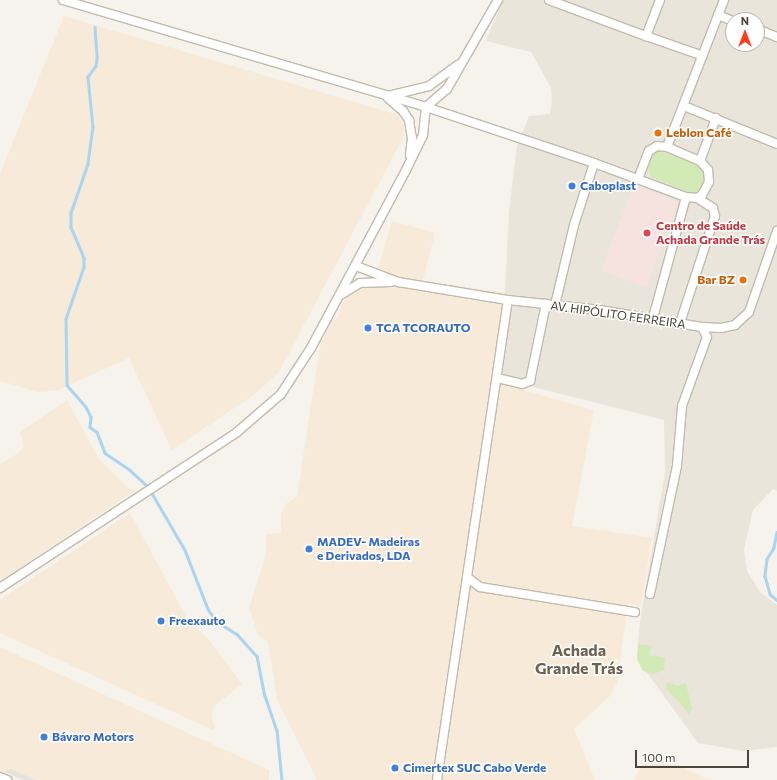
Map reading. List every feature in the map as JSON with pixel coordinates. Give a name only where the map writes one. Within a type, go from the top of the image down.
[{"type":"street","points":[[63,0],[426,107],[594,163],[686,197],[696,198],[713,208],[715,216],[680,323]]},
{"type":"street","points":[[0,588],[246,425],[281,394],[308,354],[406,170],[422,135],[426,107],[447,89],[498,0]]},
{"type":"street","points":[[549,0],[702,56]]},
{"type":"street","points":[[646,36],[660,0]]},
{"type":"street","points":[[667,147],[724,0]]},
{"type":"street","points":[[718,15],[725,17]]},
{"type":"street","points":[[765,32],[777,37]]},
{"type":"street","points":[[386,96],[429,86],[449,74],[466,57]]},
{"type":"street","points":[[386,96],[403,111],[412,129],[406,170]]},
{"type":"street","points":[[684,106],[777,144]]},
{"type":"street","points":[[700,161],[716,118]]},
{"type":"street","points":[[638,179],[649,151],[656,146],[667,147],[700,161],[706,166],[709,178],[702,195],[696,198]]},
{"type":"street","points":[[555,305],[574,225],[594,163]]},
{"type":"street","points":[[653,318],[686,197]]},
{"type":"street","name":"AV. HIPÓLITO FERREIRA","points":[[398,282],[508,300],[653,318],[702,327],[729,327],[745,318],[777,231]]},
{"type":"street","points":[[356,266],[398,282]]},
{"type":"street","points":[[337,299],[348,288],[360,283],[398,282]]},
{"type":"street","points":[[437,780],[468,578],[475,514],[508,300]]},
{"type":"street","points":[[497,378],[522,384],[530,381],[546,304]]},
{"type":"street","points":[[650,594],[677,466],[682,406],[707,337],[702,327]]},
{"type":"street","points":[[468,578],[480,588],[635,612]]},
{"type":"street","points":[[0,777],[7,780]]},
{"type":"shaded area","points":[[503,0],[777,0],[777,491],[773,489],[753,510],[744,549],[747,571],[761,593],[777,605],[777,747],[744,751],[698,743],[637,659],[640,621],[665,472],[664,420],[494,377],[505,293],[509,212],[517,146],[529,116],[550,114],[552,101],[551,88],[531,52],[486,41]]},
{"type":"shaded area","points":[[64,16],[395,114],[398,115],[404,128],[403,138],[279,372],[255,394],[172,450],[129,358],[58,390],[38,392],[0,381],[0,174]]},
{"type":"shaded area","name":"Centro de Saúde Achada Grande Trás","points":[[634,185],[679,202],[646,287],[601,270]]},
{"type":"shaded area","points":[[392,221],[435,233],[423,280],[505,293],[494,377],[531,386],[509,386],[594,410],[572,526],[652,538],[641,606],[628,604],[617,683],[610,696],[574,729],[595,780],[317,780],[277,699],[268,642],[258,635],[249,608],[266,554],[266,534],[281,533],[281,514],[287,503],[297,497],[320,346],[332,319],[337,319],[342,303],[379,265]]},
{"type":"shaded area","points":[[67,400],[99,459],[128,488],[136,490],[2,580],[0,575],[0,464],[19,453],[24,446],[20,432]]},
{"type":"shaded area","points":[[130,513],[188,620],[210,641],[242,684],[214,706],[212,718],[215,731],[0,633],[0,600]]},
{"type":"shaded area","points":[[0,647],[269,770],[269,780],[21,780],[0,771]]},
{"type":"shaded area","points":[[649,751],[700,776],[710,780],[634,780]]},
{"type":"shaded area","points":[[11,769],[36,780],[24,780],[5,772]]},
{"type":"green space","points":[[660,151],[700,166],[705,172],[701,190],[691,193],[651,177],[648,168],[653,155]]},
{"type":"green space","points":[[638,644],[652,646],[649,655],[665,658],[664,670],[654,674],[643,671],[637,659]]},
{"type":"green space","points":[[667,682],[677,686],[686,683],[692,709],[689,714],[666,688]]},
{"type":"waterway","points":[[95,27],[97,58],[96,66],[88,77],[93,127],[88,164],[71,213],[71,227],[84,258],[84,267],[66,319],[67,385],[86,407],[91,417],[90,427],[97,432],[105,453],[130,470],[149,488],[185,550],[208,609],[216,621],[237,634],[257,656],[264,693],[277,730],[282,780]]},
{"type":"waterway","points":[[777,532],[774,548],[767,559],[765,576],[770,594],[777,600]]},
{"type":"place","name":"Leblon Café","points":[[658,133]]},
{"type":"place","name":"Caboplast","points":[[572,186]]},
{"type":"place","name":"Centro de Saúde Achada Grande Trás","points":[[647,233]]},
{"type":"place","name":"Bar BZ","points":[[743,280]]},
{"type":"place","name":"TCA TCORAUTO","points":[[368,328]]},
{"type":"place","name":"MADEV- Madeiras e Derivados, LDA","points":[[309,549]]},
{"type":"place","name":"Freexauto","points":[[161,621]]},
{"type":"place","name":"Bávaro Motors","points":[[44,737]]},
{"type":"place","name":"Cimertex SUC Cabo Verde","points":[[395,768]]},
{"type":"district","name":"Achada Grande Trás","points":[[579,659]]}]
